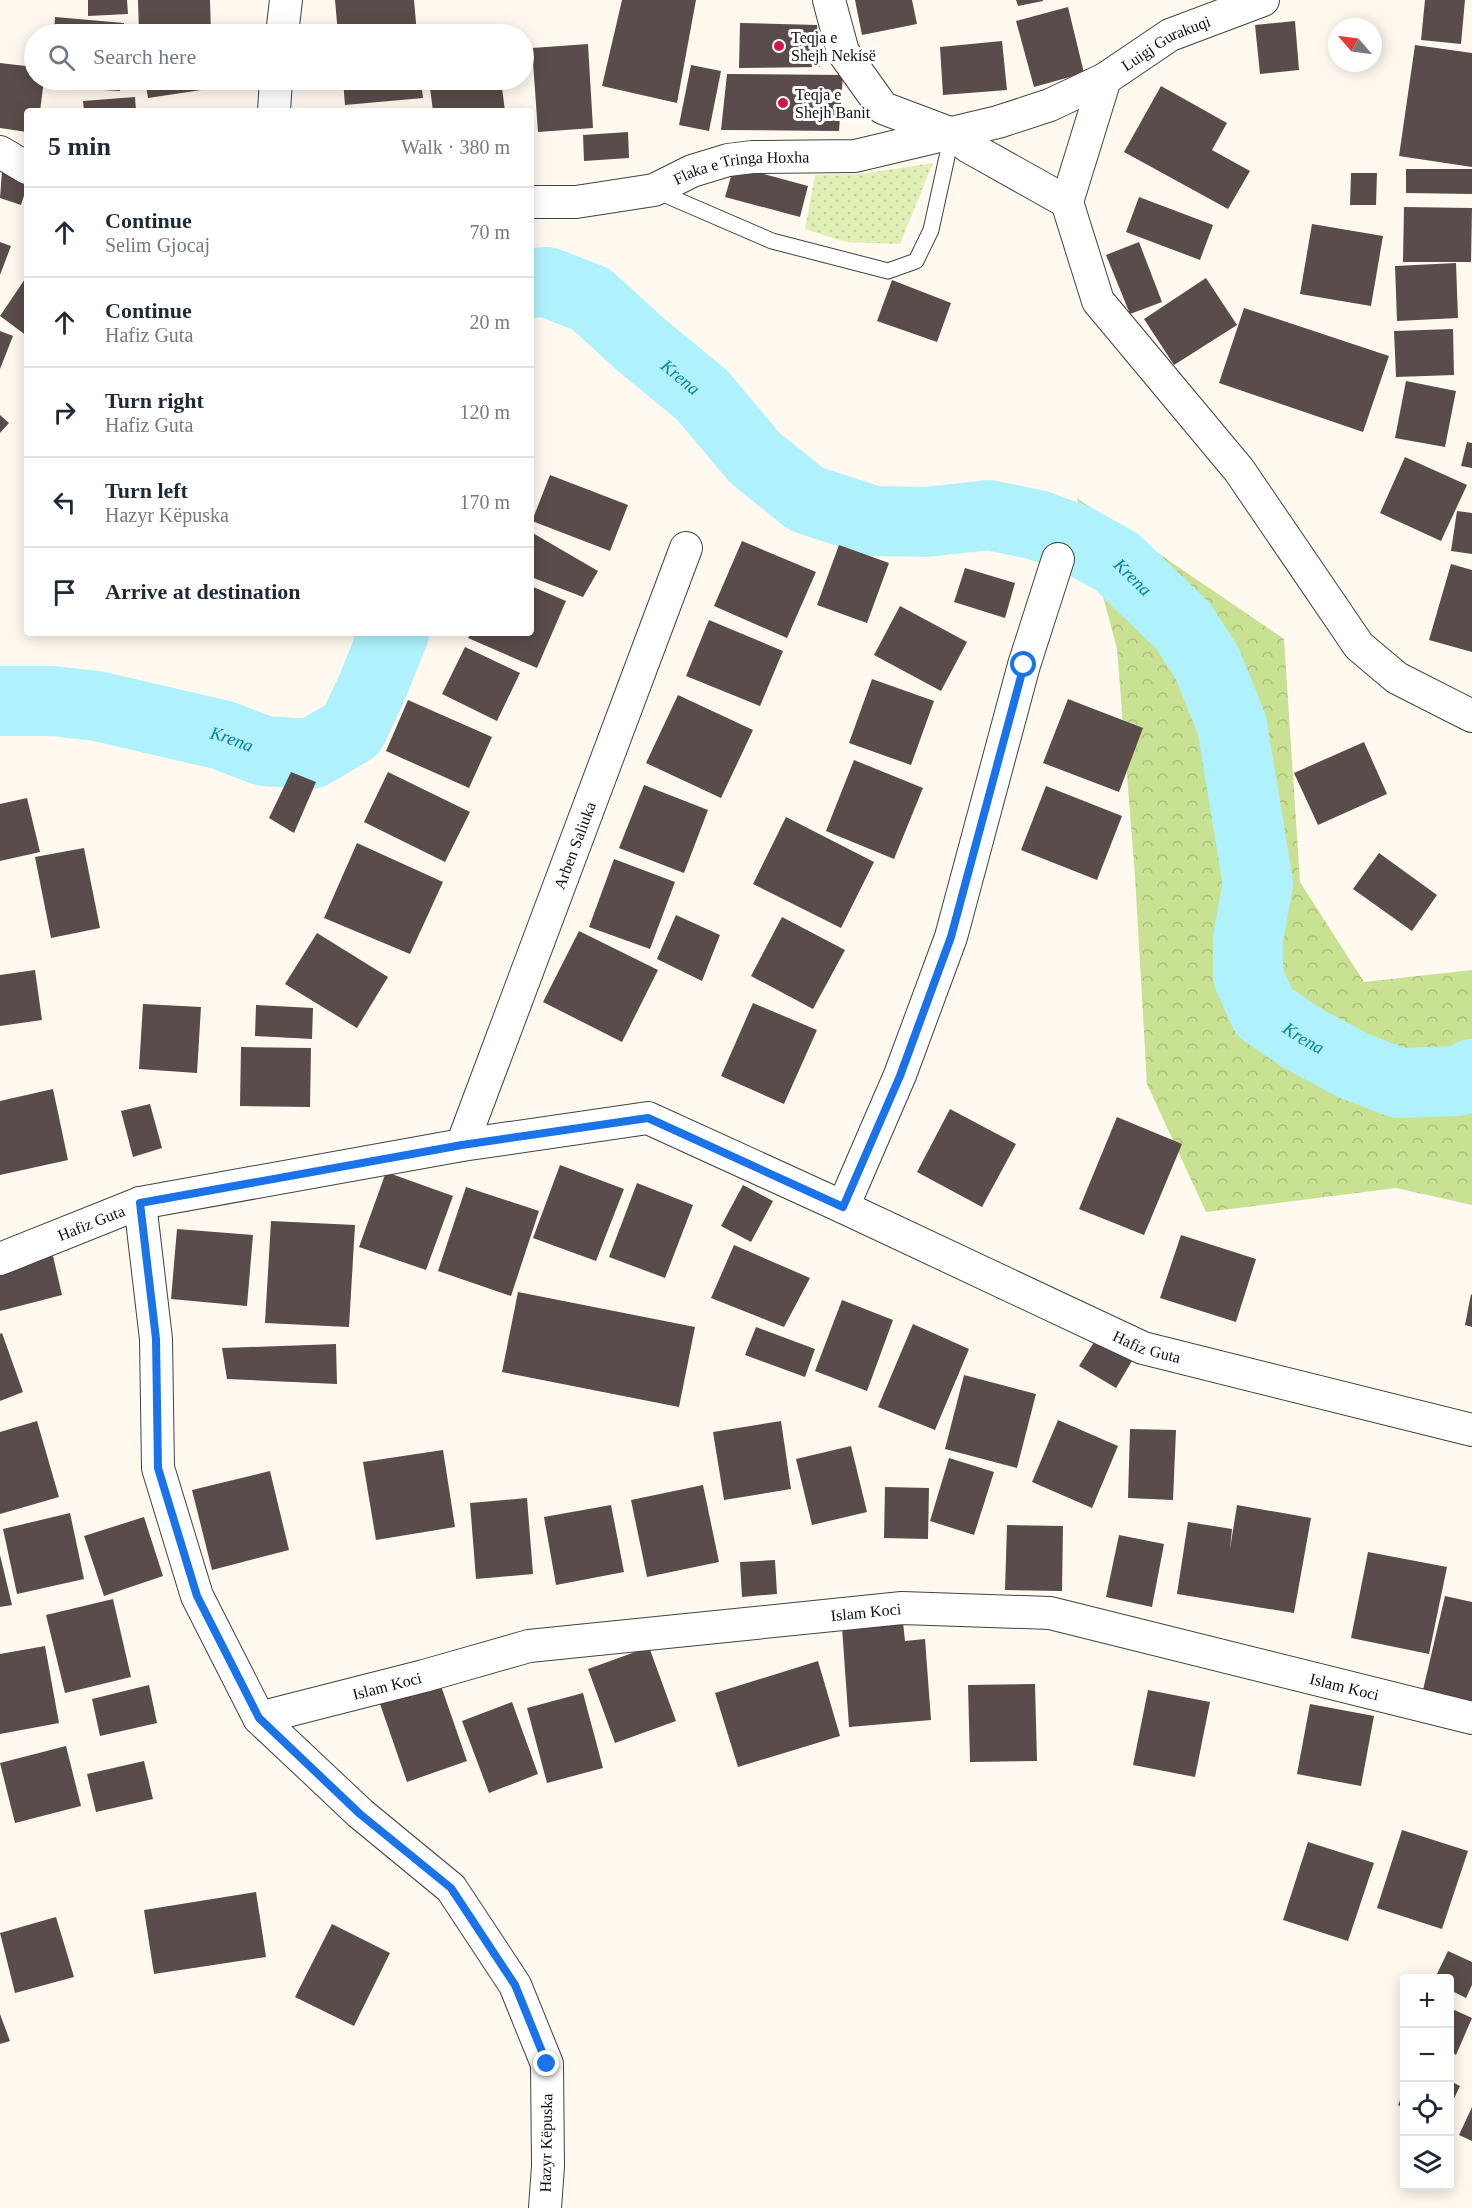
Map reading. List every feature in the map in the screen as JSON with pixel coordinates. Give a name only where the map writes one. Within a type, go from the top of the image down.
[{"type":"street","points":[[283,24],[286,0]]},
{"type":"street","points":[[829,0],[843,52],[883,108],[952,134],[969,147],[1066,202],[1098,301],[1239,470],[1359,646],[1397,678],[1472,716]]},
{"type":"street","name":"Luigj Gurakuqi","points":[[952,134],[998,123],[1050,105],[1105,79],[1170,35],[1263,0]]},
{"type":"street","name":"Luigj Gurakuqi","points":[[1066,202],[1105,79]]},
{"type":"street","name":"Flaka e Tringa Hoxha","points":[[534,202],[576,202],[654,190],[692,171],[728,160],[752,157],[855,156],[952,134]]},
{"type":"street","points":[[0,152],[24,166]]},
{"type":"street","name":"Arben Saliuka","points":[[462,1145],[686,548]]},
{"type":"street","points":[[843,1207],[900,1076],[951,937],[1024,665],[1058,559]]},
{"type":"street","name":"Hafiz Guta","points":[[0,1259],[140,1203],[462,1145],[648,1118],[1143,1348],[1472,1430]]},
{"type":"street","name":"Hazyr Këpuska","points":[[140,1203],[156,1339],[158,1468],[197,1596],[259,1718],[360,1814],[451,1888],[515,1985],[547,2064],[548,2166],[545,2208]]},
{"type":"street","name":"Islam Koci","points":[[259,1718],[424,1676],[529,1646],[902,1608],[1050,1613],[1472,1718]]},
{"type":"lane","points":[[654,190],[772,241],[888,271],[916,261],[931,230],[952,134]]},
{"type":"green space","points":[[933,163],[900,244],[846,242],[805,229],[815,175],[861,174]]},
{"type":"green space","points":[[1077,498],[1284,639],[1300,882],[1364,982],[1472,970],[1472,1205],[1396,1188],[1206,1212],[1147,1084],[1135,876],[1117,649]]},
{"type":"building","points":[[88,0],[127,0],[128,14],[88,16]]},
{"type":"building","points":[[138,0],[210,0],[211,24],[139,24]]},
{"type":"building","points":[[335,0],[414,0],[416,24],[337,24]]},
{"type":"building","points":[[622,0],[696,0],[677,103],[602,86]]},
{"type":"building","points":[[855,0],[912,0],[917,24],[862,35]]},
{"type":"building","points":[[1016,0],[1043,0],[1043,1],[1018,6]]},
{"type":"building","points":[[1425,0],[1465,0],[1461,44],[1421,40]]},
{"type":"building","points":[[1068,7],[1084,73],[1034,87],[1016,21]]},
{"type":"building","points":[[55,17],[124,23],[124,24],[55,24]]},
{"type":"building","points":[[1295,21],[1299,70],[1260,74],[1255,25]]},
{"type":"building","name":"Teqja e Shejh Nekisë","points":[[740,23],[817,25],[820,67],[739,68]]},
{"type":"building","points":[[1002,41],[1007,90],[943,95],[940,47]]},
{"type":"building","points":[[588,44],[593,128],[538,132],[534,48]]},
{"type":"building","points":[[1415,45],[1472,53],[1472,167],[1399,156]]},
{"type":"building","points":[[0,63],[24,66],[24,90],[43,90],[40,108],[24,108],[24,132],[0,128]]},
{"type":"building","points":[[691,65],[721,71],[709,131],[679,125]]},
{"type":"building","name":"Teqja e Shejh Banit","points":[[727,74],[843,75],[839,131],[721,130]]},
{"type":"building","points":[[1161,86],[1227,123],[1212,150],[1250,171],[1228,209],[1124,152]]},
{"type":"building","points":[[147,90],[201,90],[148,98]]},
{"type":"building","points":[[344,90],[422,90],[423,98],[345,105]]},
{"type":"building","points":[[430,90],[502,90],[505,108],[433,108]]},
{"type":"building","points":[[135,97],[136,108],[84,108],[83,101]]},
{"type":"building","points":[[628,132],[629,158],[584,161],[583,135]]},
{"type":"building","points":[[734,166],[808,186],[800,217],[725,197]]},
{"type":"building","points":[[1406,169],[1472,169],[1472,194],[1406,193]]},
{"type":"building","points":[[2,171],[24,178],[24,196],[21,205],[0,198]]},
{"type":"building","points":[[1351,173],[1377,173],[1376,205],[1350,205]]},
{"type":"building","points":[[1139,197],[1213,225],[1200,260],[1126,232]]},
{"type":"building","points":[[1404,207],[1472,208],[1471,262],[1403,262]]},
{"type":"building","points":[[1312,224],[1383,236],[1371,306],[1300,294]]},
{"type":"building","points":[[0,242],[11,246],[0,275]]},
{"type":"building","points":[[1139,242],[1162,302],[1130,314],[1106,255]]},
{"type":"building","points":[[1456,263],[1458,318],[1397,321],[1395,266]]},
{"type":"building","points":[[1206,278],[1237,325],[1174,365],[1144,319]]},
{"type":"building","points":[[24,280],[24,334],[0,316]]},
{"type":"building","points":[[892,280],[951,303],[937,342],[877,321]]},
{"type":"building","points":[[1244,308],[1389,356],[1363,432],[1219,383]]},
{"type":"building","points":[[1453,329],[1454,375],[1396,377],[1394,331]]},
{"type":"building","points":[[0,331],[13,336],[0,369]]},
{"type":"building","points":[[1406,381],[1456,391],[1445,447],[1395,438]]},
{"type":"building","points":[[0,415],[9,423],[0,433]]},
{"type":"building","points":[[1467,442],[1472,443],[1472,468],[1461,466]]},
{"type":"building","points":[[1405,457],[1467,485],[1441,541],[1380,513]]},
{"type":"building","points":[[550,475],[628,505],[610,551],[534,522],[534,516]]},
{"type":"building","points":[[1457,511],[1472,513],[1472,554],[1451,551]]},
{"type":"building","points":[[534,534],[598,571],[583,597],[534,578]]},
{"type":"building","points":[[742,541],[816,572],[787,638],[714,606]]},
{"type":"building","points":[[839,545],[889,563],[867,623],[817,605]]},
{"type":"building","points":[[1451,564],[1472,570],[1472,652],[1429,640]]},
{"type":"building","points":[[965,568],[1015,583],[1005,618],[954,602]]},
{"type":"building","points":[[534,587],[566,601],[537,668],[468,638],[469,636],[534,636]]},
{"type":"building","points":[[900,606],[967,642],[941,691],[874,655]]},
{"type":"building","points":[[709,620],[783,651],[760,706],[686,676]]},
{"type":"building","points":[[465,647],[520,673],[497,721],[442,694]]},
{"type":"building","points":[[872,679],[934,701],[911,765],[849,743]]},
{"type":"building","points":[[678,695],[753,730],[721,798],[646,763]]},
{"type":"building","points":[[1068,699],[1143,728],[1119,792],[1043,763]]},
{"type":"building","points":[[408,700],[492,737],[469,788],[386,751]]},
{"type":"building","points":[[1364,742],[1387,794],[1318,825],[1294,773]]},
{"type":"building","points":[[854,760],[923,788],[894,859],[826,831]]},
{"type":"building","points":[[291,772],[316,782],[294,833],[269,818]]},
{"type":"building","points":[[388,772],[470,812],[445,862],[364,822]]},
{"type":"building","points":[[644,785],[708,810],[684,873],[619,848]]},
{"type":"building","points":[[1046,786],[1122,816],[1097,880],[1021,850]]},
{"type":"building","points":[[27,798],[40,852],[0,861],[0,804]]},
{"type":"building","points":[[786,817],[874,862],[841,928],[753,884]]},
{"type":"building","points":[[357,843],[443,882],[410,954],[324,918]]},
{"type":"building","points":[[84,848],[100,928],[51,938],[35,857]]},
{"type":"building","points":[[1379,853],[1437,895],[1412,931],[1353,889]]},
{"type":"building","points":[[614,859],[675,882],[650,949],[589,927]]},
{"type":"building","points":[[676,915],[720,935],[702,981],[657,959]]},
{"type":"building","points":[[782,917],[845,950],[813,1009],[751,976]]},
{"type":"building","points":[[579,931],[658,970],[622,1042],[543,1002]]},
{"type":"building","points":[[317,933],[388,977],[357,1028],[285,984]]},
{"type":"building","points":[[35,970],[42,1020],[0,1026],[0,975]]},
{"type":"building","points":[[753,1003],[817,1030],[784,1104],[721,1076]]},
{"type":"building","points":[[143,1004],[201,1007],[197,1073],[139,1069]]},
{"type":"building","points":[[256,1005],[313,1008],[312,1039],[255,1036]]},
{"type":"building","points":[[241,1047],[311,1048],[310,1107],[240,1106]]},
{"type":"building","points":[[53,1089],[68,1160],[0,1175],[0,1101]]},
{"type":"building","points":[[150,1104],[162,1148],[133,1157],[121,1111]]},
{"type":"building","points":[[950,1109],[1016,1144],[982,1207],[917,1172]]},
{"type":"building","points":[[1117,1117],[1182,1144],[1144,1235],[1079,1209]]},
{"type":"building","points":[[560,1165],[624,1189],[596,1261],[533,1238]]},
{"type":"building","points":[[386,1172],[453,1196],[426,1270],[359,1247]]},
{"type":"building","points":[[637,1183],[693,1205],[665,1278],[609,1257]]},
{"type":"building","points":[[743,1185],[773,1201],[751,1242],[721,1226]]},
{"type":"building","points":[[466,1187],[539,1211],[511,1296],[438,1271]]},
{"type":"building","points":[[271,1221],[355,1225],[349,1327],[265,1323]]},
{"type":"building","points":[[177,1229],[253,1235],[247,1306],[171,1299]]},
{"type":"building","points":[[1181,1235],[1256,1259],[1236,1322],[1160,1298]]},
{"type":"building","points":[[734,1245],[810,1278],[784,1327],[711,1298]]},
{"type":"building","points":[[53,1256],[62,1295],[0,1311],[0,1269]]},
{"type":"building","points":[[518,1292],[695,1327],[679,1407],[502,1372]]},
{"type":"building","points":[[1472,1295],[1472,1327],[1465,1325]]},
{"type":"building","points":[[842,1300],[893,1320],[867,1391],[815,1371]]},
{"type":"building","points":[[913,1324],[969,1349],[935,1430],[878,1407]]},
{"type":"building","points":[[756,1327],[815,1349],[805,1377],[745,1355]]},
{"type":"building","points":[[2,1333],[23,1392],[0,1401],[0,1334]]},
{"type":"building","points":[[1096,1339],[1132,1361],[1116,1388],[1079,1366]]},
{"type":"building","points":[[336,1344],[337,1384],[227,1379],[222,1348]]},
{"type":"building","points":[[964,1375],[1036,1394],[1017,1468],[945,1449]]},
{"type":"building","points":[[1058,1420],[1118,1446],[1092,1508],[1032,1482]]},
{"type":"building","points":[[37,1421],[59,1497],[0,1514],[0,1432]]},
{"type":"building","points":[[781,1421],[791,1489],[724,1500],[713,1432]]},
{"type":"building","points":[[1130,1429],[1176,1430],[1173,1500],[1128,1498]]},
{"type":"building","points":[[851,1446],[867,1512],[812,1525],[796,1459]]},
{"type":"building","points":[[443,1450],[455,1527],[376,1540],[363,1462]]},
{"type":"building","points":[[949,1458],[994,1472],[974,1535],[930,1521]]},
{"type":"building","points":[[270,1471],[289,1550],[212,1570],[192,1490]]},
{"type":"building","points":[[703,1485],[719,1562],[647,1577],[631,1500]]},
{"type":"building","points":[[885,1487],[929,1488],[928,1539],[884,1538]]},
{"type":"building","points":[[527,1498],[533,1574],[476,1579],[470,1503]]},
{"type":"building","points":[[611,1505],[624,1572],[556,1585],[544,1517]]},
{"type":"building","points":[[1237,1505],[1311,1518],[1294,1613],[1177,1594],[1188,1522],[1232,1529],[1230,1549]]},
{"type":"building","points":[[70,1513],[84,1579],[17,1594],[3,1529]]},
{"type":"building","points":[[144,1517],[163,1576],[104,1596],[84,1536]]},
{"type":"building","points":[[1007,1525],[1063,1526],[1062,1591],[1005,1590]]},
{"type":"building","points":[[1119,1535],[1164,1544],[1152,1607],[1106,1597]]},
{"type":"building","points":[[1368,1552],[1447,1567],[1429,1654],[1351,1638]]},
{"type":"building","points":[[0,1555],[12,1605],[0,1607]]},
{"type":"building","points":[[775,1560],[777,1594],[742,1597],[740,1562]]},
{"type":"building","points":[[1445,1596],[1472,1602],[1472,1701],[1423,1690]]},
{"type":"building","points":[[113,1599],[131,1677],[65,1693],[46,1615]]},
{"type":"building","points":[[903,1622],[905,1641],[925,1639],[931,1720],[849,1727],[842,1627]]},
{"type":"building","points":[[45,1646],[59,1723],[0,1734],[0,1654]]},
{"type":"building","points":[[649,1647],[676,1721],[615,1743],[588,1669]]},
{"type":"building","points":[[818,1661],[840,1736],[738,1767],[715,1693]]},
{"type":"building","points":[[439,1680],[467,1761],[407,1782],[379,1701]]},
{"type":"building","points":[[1035,1684],[1037,1761],[970,1762],[968,1685]]},
{"type":"building","points":[[149,1685],[157,1723],[100,1736],[92,1699]]},
{"type":"building","points":[[1148,1690],[1210,1702],[1195,1777],[1133,1765]]},
{"type":"building","points":[[583,1693],[603,1768],[547,1783],[527,1708]]},
{"type":"building","points":[[512,1702],[538,1774],[489,1793],[462,1721]]},
{"type":"building","points":[[1310,1704],[1374,1716],[1361,1786],[1297,1774]]},
{"type":"building","points":[[66,1746],[81,1806],[15,1823],[0,1763]]},
{"type":"building","points":[[144,1761],[153,1799],[96,1812],[87,1774]]},
{"type":"building","points":[[1402,1830],[1468,1851],[1442,1929],[1377,1908]]},
{"type":"building","points":[[1308,1842],[1374,1863],[1348,1941],[1283,1920]]},
{"type":"building","points":[[256,1892],[266,1957],[154,1974],[144,1910]]},
{"type":"building","points":[[56,1917],[74,1977],[15,1993],[0,1933]]},
{"type":"building","points":[[332,1924],[390,1953],[354,2026],[295,1997]]},
{"type":"building","points":[[1448,1951],[1472,1962],[1472,1985],[1466,1998],[1454,1992],[1454,1974],[1437,1974]]},
{"type":"building","points":[[1454,2010],[1472,2018],[1456,2055],[1454,2054]]},
{"type":"building","points":[[0,2014],[10,2041],[0,2044]]},
{"type":"building","points":[[1454,2083],[1460,2086],[1454,2099]]},
{"type":"building","points":[[1472,2107],[1472,2141],[1459,2135]]},
{"type":"waterway","name":"Krena","points":[[534,283],[547,282],[591,299],[640,344],[702,395],[755,458],[806,499],[873,521],[926,522],[989,515],[1037,525],[1076,539],[1117,562],[1183,626],[1207,663],[1232,725],[1258,884],[1248,938],[1248,976],[1264,1012],[1302,1038],[1354,1066],[1399,1083],[1458,1081],[1472,1074]]},
{"type":"waterway","name":"Krena","points":[[0,701],[53,701],[97,706],[222,735],[264,751],[311,754],[352,730],[393,636]]},
{"type":"place","name":"Teqja e Shejh Nekisë","points":[[779,46]]},
{"type":"place","name":"Teqja e Shejh Banit","points":[[783,103]]},
{"type":"route","points":[[547,2064],[515,1985],[451,1888],[360,1814],[259,1718],[197,1596],[158,1468],[156,1339],[140,1203],[462,1145],[648,1118],[843,1207],[900,1076],[951,937],[1024,665]]}]
